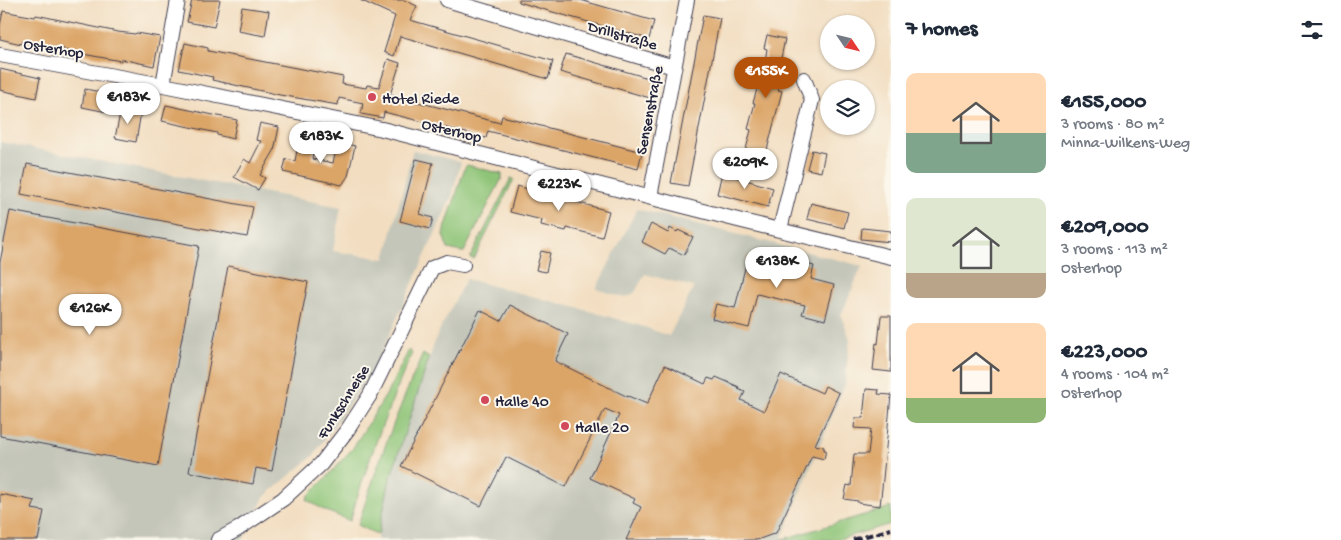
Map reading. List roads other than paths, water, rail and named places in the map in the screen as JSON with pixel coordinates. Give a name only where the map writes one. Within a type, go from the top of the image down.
[{"type":"street","points":[[163,85],[178,0]]},
{"type":"street","name":"Drillstraße","points":[[447,0],[674,67]]},
{"type":"street","name":"Sensenstraße","points":[[650,197],[687,0]]},
{"type":"street","name":"Osterhop","points":[[0,55],[163,85],[382,129],[891,257]]},
{"type":"street","points":[[780,229],[812,100],[804,79]]},
{"type":"street","name":"Funkschneise","points":[[218,540],[283,499],[320,464],[348,429],[370,395],[432,268],[447,262],[463,265]]},
{"type":"railway","points":[[853,540],[891,529]]},
{"type":"place","name":"Hotel Riede","points":[[372,97]]},
{"type":"place","name":"Halle 40","points":[[485,400]]},
{"type":"place","name":"Halle 20","points":[[565,426]]}]
